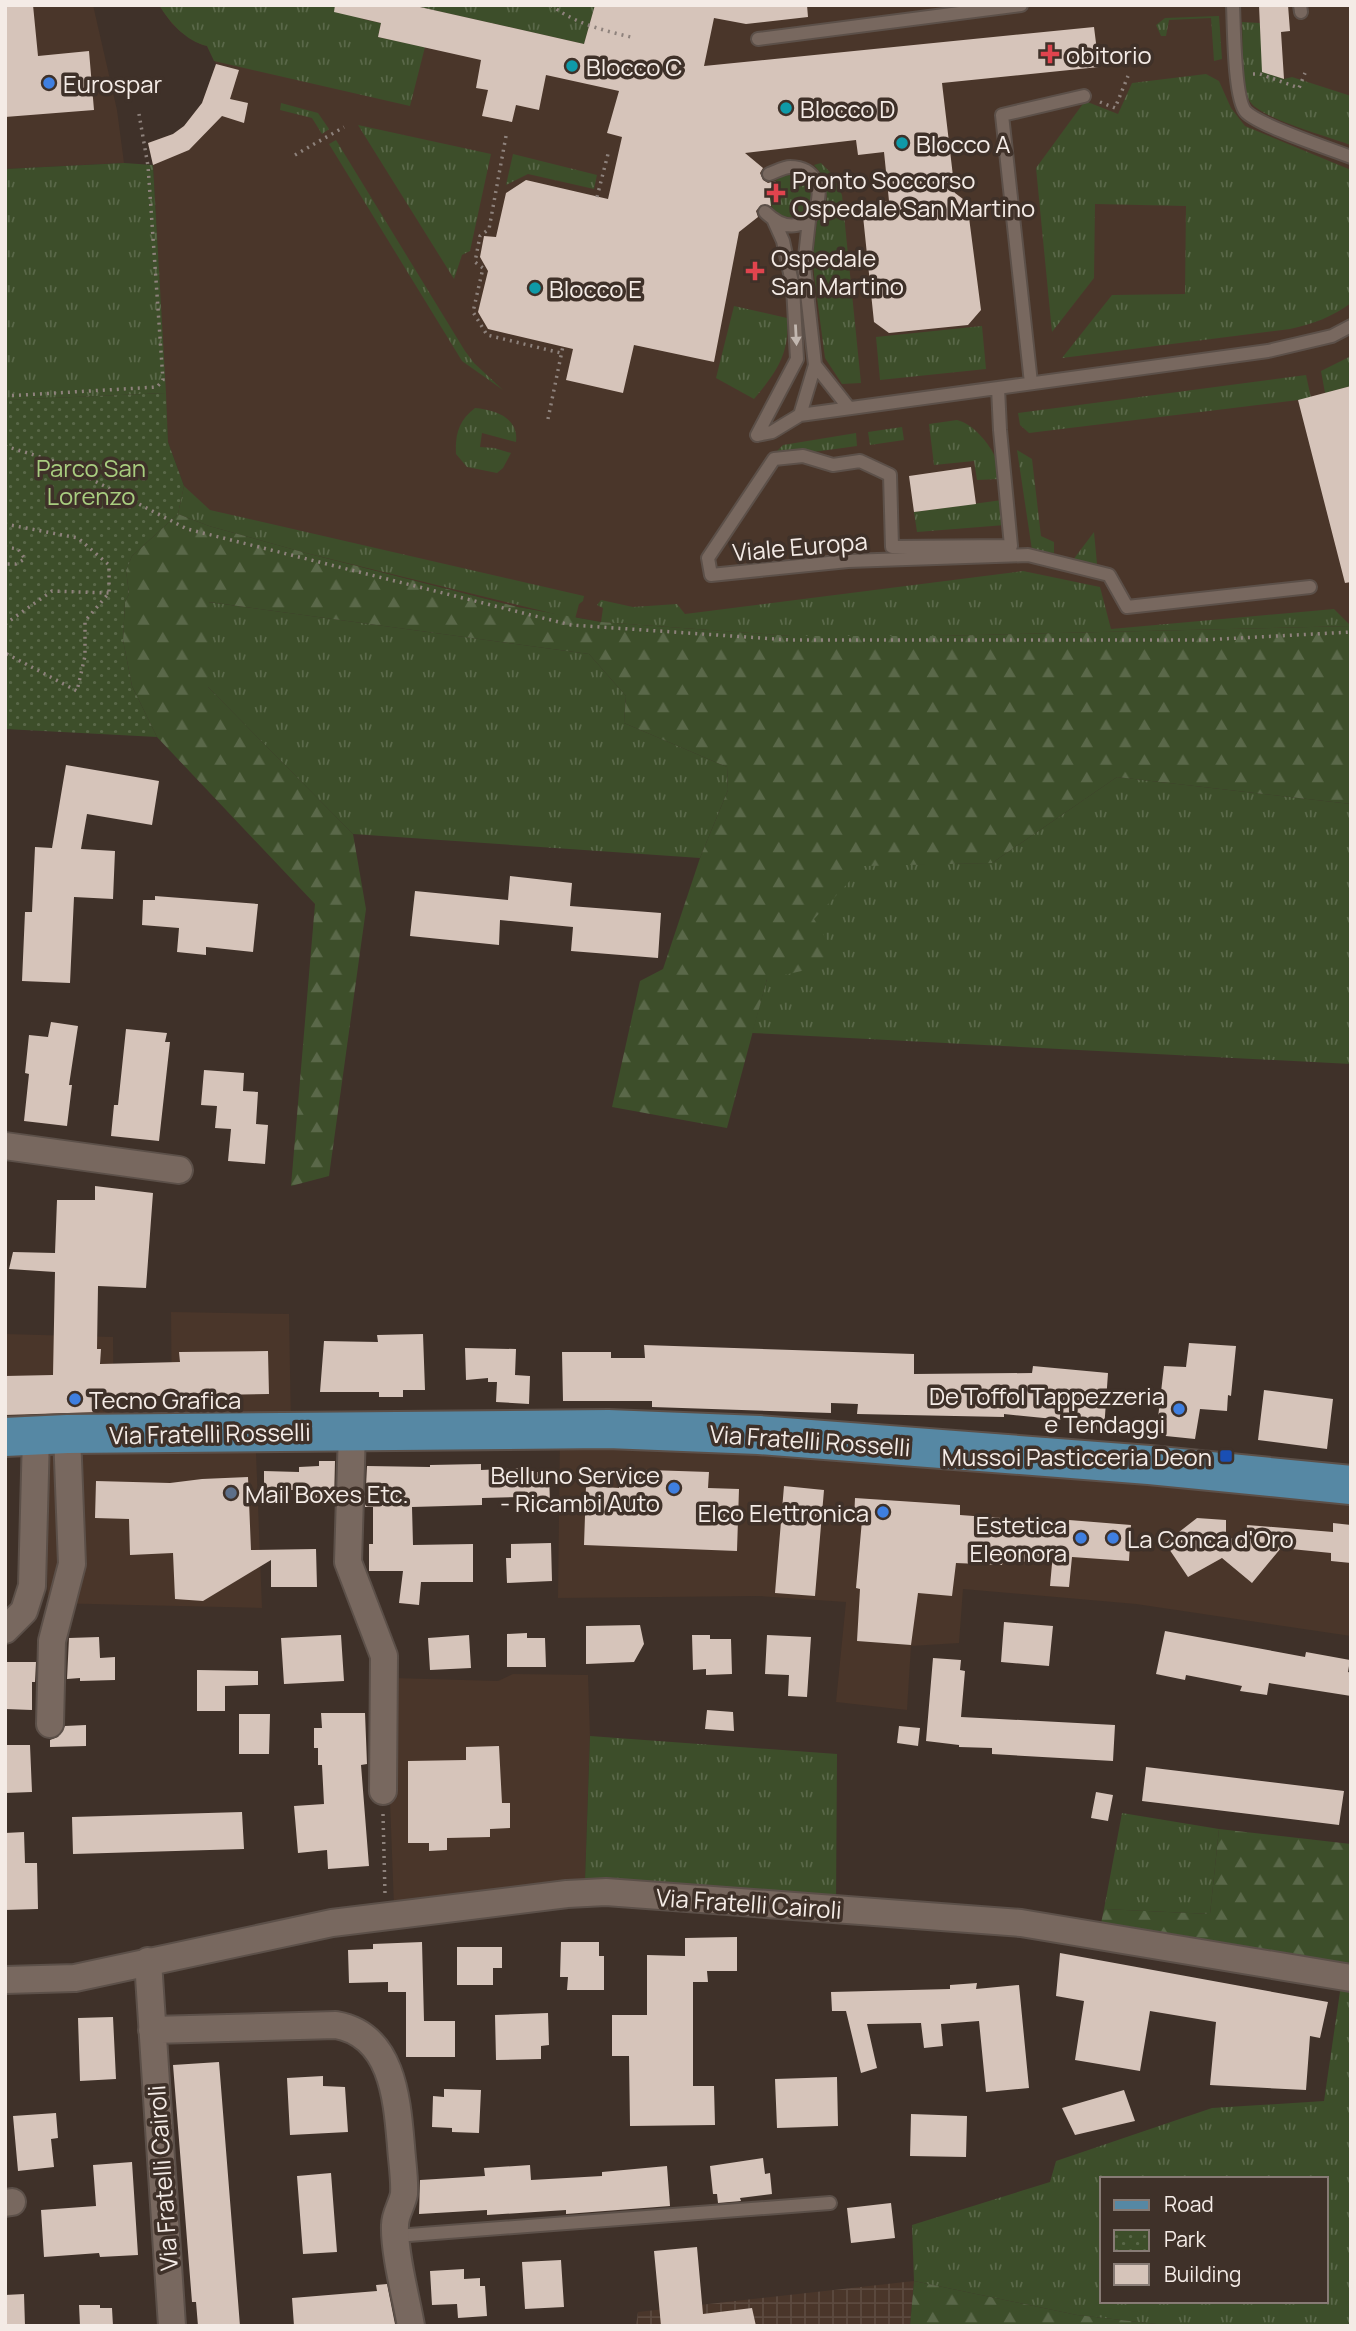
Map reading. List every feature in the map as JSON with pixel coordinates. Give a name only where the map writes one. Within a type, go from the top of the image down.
[{"type":"main road","name":"Via Fratelli Rosselli","points":[[36,1436],[608,1429],[759,1435],[1149,1465],[1351,1485]]},
{"type":"street","points":[[5,1146],[179,1170]]},
{"type":"street","points":[[352,1432],[348,1562],[384,1656],[383,1791]]},
{"type":"street","points":[[5,1630],[24,1611],[32,1586],[36,1436]]},
{"type":"street","points":[[36,1436],[72,1564],[52,1642],[50,1724]]},
{"type":"street","name":"Via Fratelli Cairoli","points":[[5,1980],[75,1978],[332,1923],[580,1893],[620,1893],[1021,1923],[1351,1978]]},
{"type":"street","name":"Via Fratelli Cairoli","points":[[148,1961],[172,2326]]},
{"type":"street","points":[[152,2030],[336,2025],[353,2030],[377,2049],[388,2070],[397,2107],[404,2186],[395,2224],[411,2326]]},
{"type":"lane","points":[[758,39],[1021,5]]},
{"type":"lane","points":[[1233,5],[1237,72],[1245,111],[1261,121],[1351,157]]},
{"type":"lane","points":[[1031,383],[1002,115],[1084,96]]},
{"type":"lane","points":[[769,174],[789,167],[807,172],[818,186],[819,205],[809,219],[804,266],[815,365],[800,415]]},
{"type":"lane","points":[[809,219],[792,226],[770,217],[783,241],[793,287],[797,359],[757,435],[772,432],[800,415],[1268,351],[1332,336],[1351,326]]},
{"type":"lane","points":[[815,365],[849,408]]},
{"type":"lane","name":"Viale Europa","points":[[998,388],[1011,546],[892,547],[890,475],[860,461],[832,465],[803,456],[774,459],[708,558],[711,575],[848,561],[1028,555],[1109,575],[1127,607],[1310,587]]},
{"type":"lane","points":[[396,2236],[830,2203]]},
{"type":"path","points":[[551,5],[563,15],[593,27],[635,38]]},
{"type":"path","points":[[1237,72],[1260,74],[1299,88],[1305,73]]},
{"type":"path","points":[[1084,96],[1115,108],[1128,76]]},
{"type":"path","points":[[5,396],[157,387],[163,380],[148,166],[139,114]]},
{"type":"path","points":[[295,155],[344,127]]},
{"type":"path","points":[[506,136],[489,229],[480,236],[475,262],[483,268],[473,312],[487,335],[561,353]]},
{"type":"path","points":[[597,197],[608,154]]},
{"type":"path","points":[[548,419],[562,346]]},
{"type":"path","points":[[5,446],[60,463],[187,529],[571,625],[790,640],[1203,640],[1351,632]]},
{"type":"path","points":[[5,524],[78,538],[109,565],[109,593],[85,621],[85,656],[77,691],[5,653]]},
{"type":"path","points":[[5,547],[18,548],[25,559],[16,564],[5,564]]},
{"type":"path","points":[[5,624],[52,591],[109,593]]},
{"type":"path","points":[[383,1791],[386,1917]]},
{"type":"shaded area","points":[[5,5],[93,5],[117,110],[124,163],[5,169]]},
{"type":"shaded area","name":"Ospedale San Martino","points":[[159,5],[1351,5],[1351,626],[937,636],[791,636],[601,622],[518,607],[306,553],[178,514],[184,486],[168,442],[153,165],[148,143],[173,134],[184,126],[202,103],[216,64],[207,46],[181,32]]},
{"type":"shaded area","points":[[171,1312],[289,1314],[291,1426],[255,1427],[262,1608],[48,1603],[43,1430],[5,1431],[5,1334],[113,1337],[114,1428],[172,1427]]},
{"type":"shaded area","points":[[560,1433],[1351,1481],[1351,1636],[1136,1604],[963,1589],[959,1643],[911,1646],[907,1710],[836,1702],[846,1602],[759,1596],[558,1598]]},
{"type":"shaded area","points":[[513,1674],[588,1675],[590,1736],[585,1881],[394,1907],[389,1774],[393,1678],[498,1681]]},
{"type":"shaded area","points":[[914,2281],[910,2326],[636,2326],[638,2312]]},
{"type":"green space","points":[[159,5],[365,5],[362,19],[381,23],[378,37],[425,47],[410,106],[214,61],[207,46],[192,40],[179,30]]},
{"type":"green space","points":[[411,5],[595,5],[584,44]]},
{"type":"green space","points":[[1219,16],[1222,59],[1214,61],[1211,18],[1169,20],[1166,36],[1161,36],[1156,25],[1165,18]]},
{"type":"green space","points":[[1242,22],[1260,23],[1263,72],[1284,79],[1292,77],[1351,96],[1351,145],[1283,121],[1251,103],[1244,76]]},
{"type":"green space","points":[[1206,74],[1219,81],[1231,108],[1245,126],[1351,170],[1351,303],[1322,319],[1290,329],[1062,358],[1112,295],[1185,294],[1186,206],[1095,204],[1094,278],[1052,332],[1036,168],[1085,101],[1118,114],[1132,83]]},
{"type":"green space","points":[[281,103],[318,113],[329,129],[322,134],[312,118],[280,110]]},
{"type":"green space","points":[[358,125],[491,154],[470,251],[462,255],[454,279]]},
{"type":"green space","points":[[336,140],[465,351],[503,390],[462,361],[329,144]]},
{"type":"green space","points":[[513,154],[597,175],[594,189],[528,174],[506,185]]},
{"type":"green space","points":[[124,163],[153,165],[166,393],[5,400],[5,169]]},
{"type":"green space","points":[[821,163],[832,174],[842,195],[861,383],[842,384],[825,358],[813,256],[817,222],[825,208],[827,196],[820,172],[814,165]]},
{"type":"green space","points":[[790,175],[805,181],[811,196],[805,211],[790,217],[775,211],[769,196],[775,181]]},
{"type":"green space","points":[[734,306],[787,318],[784,353],[769,380],[754,399],[716,378]]},
{"type":"green space","points":[[982,326],[986,369],[880,380],[876,337]]},
{"type":"green space","points":[[1351,356],[1351,386],[1325,393],[1321,371]]},
{"type":"green space","points":[[1306,375],[1311,398],[1298,400],[1029,433],[1020,425],[1018,413]]},
{"type":"green space","name":"Parco San Lorenzo","points":[[166,393],[168,442],[184,486],[178,514],[132,556],[126,570],[129,594],[125,602],[123,640],[132,686],[157,737],[5,729],[5,400]]},
{"type":"green space","points":[[475,408],[498,413],[514,427],[516,442],[482,433],[480,447],[511,453],[497,473],[467,467],[456,454],[459,428],[465,417]]},
{"type":"green space","points":[[957,420],[974,429],[988,445],[996,458],[999,479],[977,480],[974,461],[934,465],[929,424]]},
{"type":"green space","points":[[902,427],[904,440],[870,445],[868,432]]},
{"type":"green space","points":[[856,433],[857,446],[770,458],[783,445]]},
{"type":"green space","points":[[1017,450],[1032,459],[1041,536],[1054,542],[1054,553],[1032,550]]},
{"type":"green space","points":[[184,486],[210,510],[584,596],[583,601],[579,604],[575,619],[306,553],[209,526],[178,514]]},
{"type":"green space","points":[[1002,500],[1005,525],[917,532],[914,512]]},
{"type":"green space","points":[[178,514],[209,526],[306,553],[518,607],[601,622],[791,636],[937,636],[1351,626],[1351,804],[1117,777],[992,863],[864,866],[814,919],[840,962],[767,979],[727,1128],[612,1107],[640,981],[663,969],[700,858],[728,790],[727,767],[624,723],[626,696],[589,654],[209,602],[208,687],[353,834],[366,909],[329,1176],[291,1186],[315,904],[157,737],[132,686],[123,640],[125,602],[129,594],[126,570],[132,556]]},
{"type":"green space","points":[[1094,532],[1097,564],[1073,560]]},
{"type":"green space","points":[[1023,571],[1100,587],[1111,629],[1334,609],[1351,626],[937,636],[791,636],[601,622],[603,608],[597,605],[601,600],[633,607],[677,604],[685,614]]},
{"type":"green space","points":[[208,602],[589,654],[626,696],[624,723],[727,767],[728,790],[700,858],[353,834],[208,687]]},
{"type":"green space","points":[[1117,777],[1351,804],[1351,1064],[752,1033],[767,979],[813,919],[864,865],[992,863]]},
{"type":"green space","points":[[590,1736],[837,1754],[836,1903],[585,1881]]},
{"type":"green space","points":[[1122,1813],[1219,1829],[1210,1914],[1104,1909]]},
{"type":"green space","points":[[1219,1829],[1351,1844],[1351,1980],[1099,1933],[1104,1909],[1210,1914]]},
{"type":"green space","points":[[1342,1978],[1351,1980],[1351,2326],[1174,2326],[1077,2315],[914,2281],[912,2225],[1050,2182],[1056,2161],[1212,2108],[1324,2101]]},
{"type":"green space","points":[[914,2281],[1077,2315],[1174,2326],[910,2326]]},
{"type":"building","name":"Eurospar","points":[[5,5],[33,5],[38,56],[89,51],[94,110],[5,117]]},
{"type":"building","points":[[335,5],[411,5],[584,44],[595,5],[807,5],[808,17],[746,24],[714,18],[704,66],[1094,27],[1099,67],[942,83],[955,193],[967,202],[981,310],[968,325],[889,333],[874,322],[863,216],[872,204],[889,201],[884,152],[858,155],[856,140],[745,153],[763,168],[760,173],[763,180],[768,183],[776,181],[769,191],[771,206],[761,205],[756,211],[758,217],[739,232],[714,362],[634,345],[623,393],[566,380],[573,349],[488,329],[478,312],[488,271],[480,257],[484,236],[496,237],[506,193],[526,180],[608,199],[622,137],[607,133],[619,91],[546,75],[539,110],[516,105],[512,122],[482,116],[488,90],[476,88],[481,60],[378,37],[381,23],[334,12]]},
{"type":"building","points":[[1259,5],[1288,5],[1290,31],[1281,32],[1284,79],[1262,72]]},
{"type":"building","points":[[216,64],[239,70],[230,99],[248,103],[244,123],[222,116],[189,150],[153,165],[148,143],[173,134],[184,126],[202,103]]},
{"type":"building","points":[[1351,386],[1351,582],[1345,583],[1298,400]]},
{"type":"building","points":[[971,467],[976,504],[914,512],[909,476]]},
{"type":"building","points":[[66,765],[159,781],[152,825],[87,814],[81,849],[115,851],[113,899],[74,897],[70,983],[22,981],[25,912],[32,912],[35,847],[52,848]]},
{"type":"building","points":[[510,876],[572,883],[570,906],[661,913],[658,958],[571,951],[573,927],[500,920],[499,945],[410,936],[415,891],[508,900]]},
{"type":"building","points":[[155,896],[258,904],[253,952],[206,947],[206,955],[177,952],[179,928],[142,925],[143,900],[155,900]]},
{"type":"building","points":[[51,1022],[78,1026],[69,1085],[72,1085],[67,1126],[24,1121],[29,1074],[25,1073],[29,1035],[48,1037]]},
{"type":"building","points":[[126,1029],[167,1033],[165,1042],[170,1042],[159,1141],[111,1136],[114,1105],[118,1105]]},
{"type":"building","points":[[204,1070],[244,1073],[243,1091],[258,1092],[256,1124],[268,1125],[265,1164],[228,1161],[231,1129],[215,1128],[217,1106],[201,1105]]},
{"type":"building","points":[[95,1186],[153,1193],[146,1288],[98,1286],[97,1349],[101,1349],[100,1364],[180,1362],[179,1352],[268,1351],[269,1394],[100,1397],[99,1412],[5,1415],[5,1376],[53,1375],[55,1272],[9,1269],[13,1252],[55,1253],[57,1200],[95,1200]]},
{"type":"building","points":[[423,1334],[425,1390],[403,1390],[403,1397],[379,1397],[379,1392],[320,1392],[324,1341],[378,1342],[377,1335]]},
{"type":"building","points":[[1189,1343],[1236,1346],[1227,1411],[1200,1409],[1195,1439],[1156,1435],[1164,1366],[1186,1367]]},
{"type":"building","points":[[644,1345],[914,1354],[914,1374],[1032,1373],[1033,1366],[1108,1373],[1104,1430],[1074,1429],[1074,1421],[1004,1414],[1004,1417],[857,1414],[858,1404],[831,1403],[831,1413],[652,1407],[652,1401],[563,1401],[562,1352],[611,1352],[611,1358],[645,1358]]},
{"type":"building","points":[[465,1348],[516,1349],[515,1375],[530,1376],[529,1404],[496,1402],[497,1382],[488,1382],[488,1378],[466,1380]]},
{"type":"building","points":[[1264,1390],[1333,1399],[1327,1449],[1258,1440]]},
{"type":"building","points":[[319,1461],[335,1461],[334,1501],[299,1502],[299,1490],[264,1490],[264,1471],[299,1472],[299,1467],[319,1466]]},
{"type":"building","points":[[481,1464],[481,1470],[528,1468],[528,1472],[549,1472],[550,1504],[523,1506],[523,1497],[482,1498],[482,1505],[412,1507],[413,1545],[473,1544],[473,1582],[421,1582],[419,1605],[399,1603],[403,1571],[369,1571],[369,1544],[373,1544],[373,1507],[365,1507],[367,1466],[430,1467]]},
{"type":"building","points":[[619,1469],[709,1472],[708,1488],[739,1489],[737,1551],[584,1545],[586,1486],[619,1488]]},
{"type":"building","points":[[248,1477],[251,1550],[316,1549],[317,1587],[271,1587],[271,1560],[203,1601],[175,1599],[173,1553],[130,1555],[129,1519],[95,1518],[96,1481],[170,1483]]},
{"type":"building","points":[[784,1486],[824,1490],[815,1596],[775,1593]]},
{"type":"building","points":[[855,1498],[960,1505],[960,1515],[1131,1525],[1129,1561],[1072,1557],[1069,1587],[1050,1586],[1052,1564],[1003,1560],[1002,1565],[956,1563],[952,1596],[918,1593],[911,1645],[857,1641],[860,1589],[856,1588],[862,1520],[854,1521]]},
{"type":"building","points":[[1197,1518],[1226,1520],[1226,1538],[1246,1539],[1247,1525],[1333,1532],[1333,1523],[1351,1525],[1351,1563],[1331,1561],[1331,1553],[1281,1548],[1252,1583],[1222,1558],[1188,1577],[1165,1543]]},
{"type":"building","points":[[551,1543],[552,1581],[507,1583],[506,1558],[511,1558],[511,1544]]},
{"type":"building","points":[[1004,1622],[1053,1626],[1049,1666],[1001,1662]]},
{"type":"building","points":[[640,1625],[644,1644],[634,1662],[586,1664],[586,1626]]},
{"type":"building","points":[[1165,1631],[1305,1657],[1306,1652],[1350,1660],[1348,1672],[1351,1673],[1351,1696],[1269,1683],[1267,1695],[1240,1691],[1242,1686],[1186,1675],[1185,1680],[1156,1674]]},
{"type":"building","points":[[527,1633],[527,1638],[545,1638],[546,1667],[507,1667],[507,1634]]},
{"type":"building","points":[[341,1635],[344,1681],[284,1684],[281,1638]]},
{"type":"building","points":[[469,1635],[471,1668],[430,1670],[428,1638]]},
{"type":"building","points":[[692,1635],[710,1635],[710,1639],[731,1639],[732,1674],[706,1675],[706,1669],[693,1670]]},
{"type":"building","points":[[767,1635],[811,1637],[807,1697],[788,1696],[789,1675],[765,1674]]},
{"type":"building","points":[[99,1637],[100,1658],[115,1657],[115,1680],[67,1679],[69,1638]]},
{"type":"building","points":[[933,1658],[961,1660],[960,1670],[965,1671],[961,1717],[1115,1725],[1113,1761],[992,1754],[992,1748],[959,1747],[926,1741]]},
{"type":"building","points":[[7,1662],[36,1662],[35,1682],[32,1682],[32,1710],[5,1709]]},
{"type":"building","points":[[197,1670],[258,1671],[258,1685],[225,1686],[225,1711],[197,1711]]},
{"type":"building","points":[[707,1710],[733,1712],[734,1731],[705,1729]]},
{"type":"building","points":[[321,1713],[365,1713],[367,1764],[361,1765],[369,1866],[328,1869],[327,1850],[298,1853],[294,1806],[324,1804],[322,1765],[318,1765],[318,1748],[314,1748],[314,1728],[322,1728]]},
{"type":"building","points":[[239,1714],[270,1714],[269,1754],[239,1754]]},
{"type":"building","points":[[86,1725],[86,1746],[50,1747],[50,1740],[58,1737],[65,1726]]},
{"type":"building","points":[[899,1726],[920,1728],[918,1746],[897,1743]]},
{"type":"building","points":[[5,1745],[30,1745],[32,1792],[5,1793]]},
{"type":"building","points":[[499,1746],[502,1803],[510,1803],[510,1828],[490,1829],[490,1837],[447,1838],[447,1850],[429,1851],[429,1843],[408,1843],[408,1761],[466,1760],[466,1747]]},
{"type":"building","points":[[1146,1767],[1344,1791],[1339,1825],[1142,1801]]},
{"type":"building","points":[[1096,1792],[1113,1795],[1108,1821],[1091,1818]]},
{"type":"building","points":[[242,1812],[244,1849],[73,1854],[72,1817]]},
{"type":"building","points":[[24,1832],[25,1863],[37,1863],[38,1909],[5,1910],[5,1833]]},
{"type":"building","points":[[737,1937],[737,1971],[707,1971],[708,1982],[693,1982],[693,2086],[714,2086],[715,2125],[630,2126],[629,2056],[612,2056],[612,2015],[647,2015],[647,1955],[685,1956],[685,1938]]},
{"type":"building","points":[[422,1942],[424,2021],[455,2021],[455,2057],[406,2057],[406,1992],[388,1992],[388,1982],[349,1983],[348,1950],[373,1949],[373,1944]]},
{"type":"building","points":[[561,1942],[599,1942],[599,1956],[604,1956],[604,1990],[567,1990],[568,1977],[560,1977]]},
{"type":"building","points":[[457,1947],[502,1947],[502,1968],[493,1968],[493,1985],[457,1985]]},
{"type":"building","points":[[1060,1953],[1328,2002],[1320,2038],[1310,2036],[1306,2090],[1210,2085],[1216,2022],[1150,2011],[1140,2071],[1075,2060],[1084,2001],[1056,1996]]},
{"type":"building","points":[[977,1983],[976,1989],[1019,1985],[1029,2088],[986,2092],[979,2021],[941,2024],[943,2046],[924,2048],[921,2023],[867,2024],[877,2068],[861,2073],[846,2011],[832,2011],[831,1992],[950,1989],[950,1985]]},
{"type":"building","points":[[548,2013],[549,2045],[541,2046],[541,2059],[496,2060],[495,2015]]},
{"type":"building","points":[[113,2017],[116,2079],[80,2081],[78,2018]]},
{"type":"building","points":[[219,2062],[240,2326],[198,2326],[196,2302],[192,2302],[173,2065]]},
{"type":"building","points":[[323,2076],[323,2086],[345,2087],[348,2132],[290,2135],[287,2078]]},
{"type":"building","points":[[837,2077],[838,2126],[777,2128],[775,2079]]},
{"type":"building","points":[[444,2089],[481,2090],[479,2133],[452,2132],[452,2128],[432,2127],[433,2096],[444,2097]]},
{"type":"building","points":[[1124,2090],[1135,2121],[1075,2135],[1062,2108]]},
{"type":"building","points":[[56,2113],[58,2138],[51,2139],[54,2167],[18,2171],[13,2116]]},
{"type":"building","points":[[911,2114],[967,2116],[966,2157],[910,2156]]},
{"type":"building","points":[[763,2158],[765,2174],[770,2173],[772,2194],[718,2203],[717,2194],[713,2194],[710,2166]]},
{"type":"building","points":[[132,2162],[138,2255],[100,2257],[99,2253],[44,2257],[41,2210],[96,2206],[93,2165]]},
{"type":"building","points":[[530,2165],[531,2180],[602,2176],[602,2172],[667,2166],[670,2206],[566,2214],[566,2210],[487,2215],[487,2210],[419,2214],[420,2180],[485,2176],[484,2168]]},
{"type":"building","points":[[331,2173],[337,2252],[303,2254],[297,2176]]},
{"type":"building","points":[[891,2203],[895,2238],[851,2243],[847,2208]]},
{"type":"building","points":[[697,2247],[703,2314],[752,2308],[756,2326],[661,2326],[654,2251]]},
{"type":"building","points":[[561,2260],[564,2307],[525,2309],[522,2262]]},
{"type":"building","points":[[464,2269],[464,2279],[480,2278],[480,2286],[485,2286],[487,2316],[458,2318],[457,2304],[432,2305],[430,2271]]},
{"type":"building","points":[[387,2284],[395,2324],[294,2326],[292,2298],[377,2291],[376,2285]]},
{"type":"building","points":[[24,2294],[25,2326],[5,2326],[5,2295]]},
{"type":"building","points":[[79,2305],[112,2308],[113,2326],[80,2326]]},
{"type":"place","name":"obitorio","points":[[1050,54]]},
{"type":"place","name":"Blocco C","points":[[572,66]]},
{"type":"place","name":"Eurospar","points":[[49,83]]},
{"type":"place","name":"Blocco D","points":[[786,108]]},
{"type":"place","name":"Blocco A","points":[[902,143]]},
{"type":"place","name":"Pronto Soccorso Ospedale San Martino","points":[[776,193]]},
{"type":"place","name":"Ospedale San Martino","points":[[755,271]]},
{"type":"place","name":"Blocco E","points":[[535,288]]},
{"type":"place","name":"Tecno Grafica","points":[[75,1399]]},
{"type":"place","name":"De Toffol Tappezzeria e Tendaggi","points":[[1179,1409]]},
{"type":"place","name":"Mussoi Pasticceria Deon","points":[[1226,1456]]},
{"type":"place","name":"Belluno Service - Ricambi Auto","points":[[674,1488]]},
{"type":"place","name":"Mail Boxes Etc.","points":[[231,1493]]},
{"type":"place","name":"Elco Elettronica","points":[[883,1512]]},
{"type":"place","name":"Estetica Eleonora","points":[[1081,1538]]},
{"type":"place","name":"La Conca d'Oro","points":[[1113,1538]]}]
